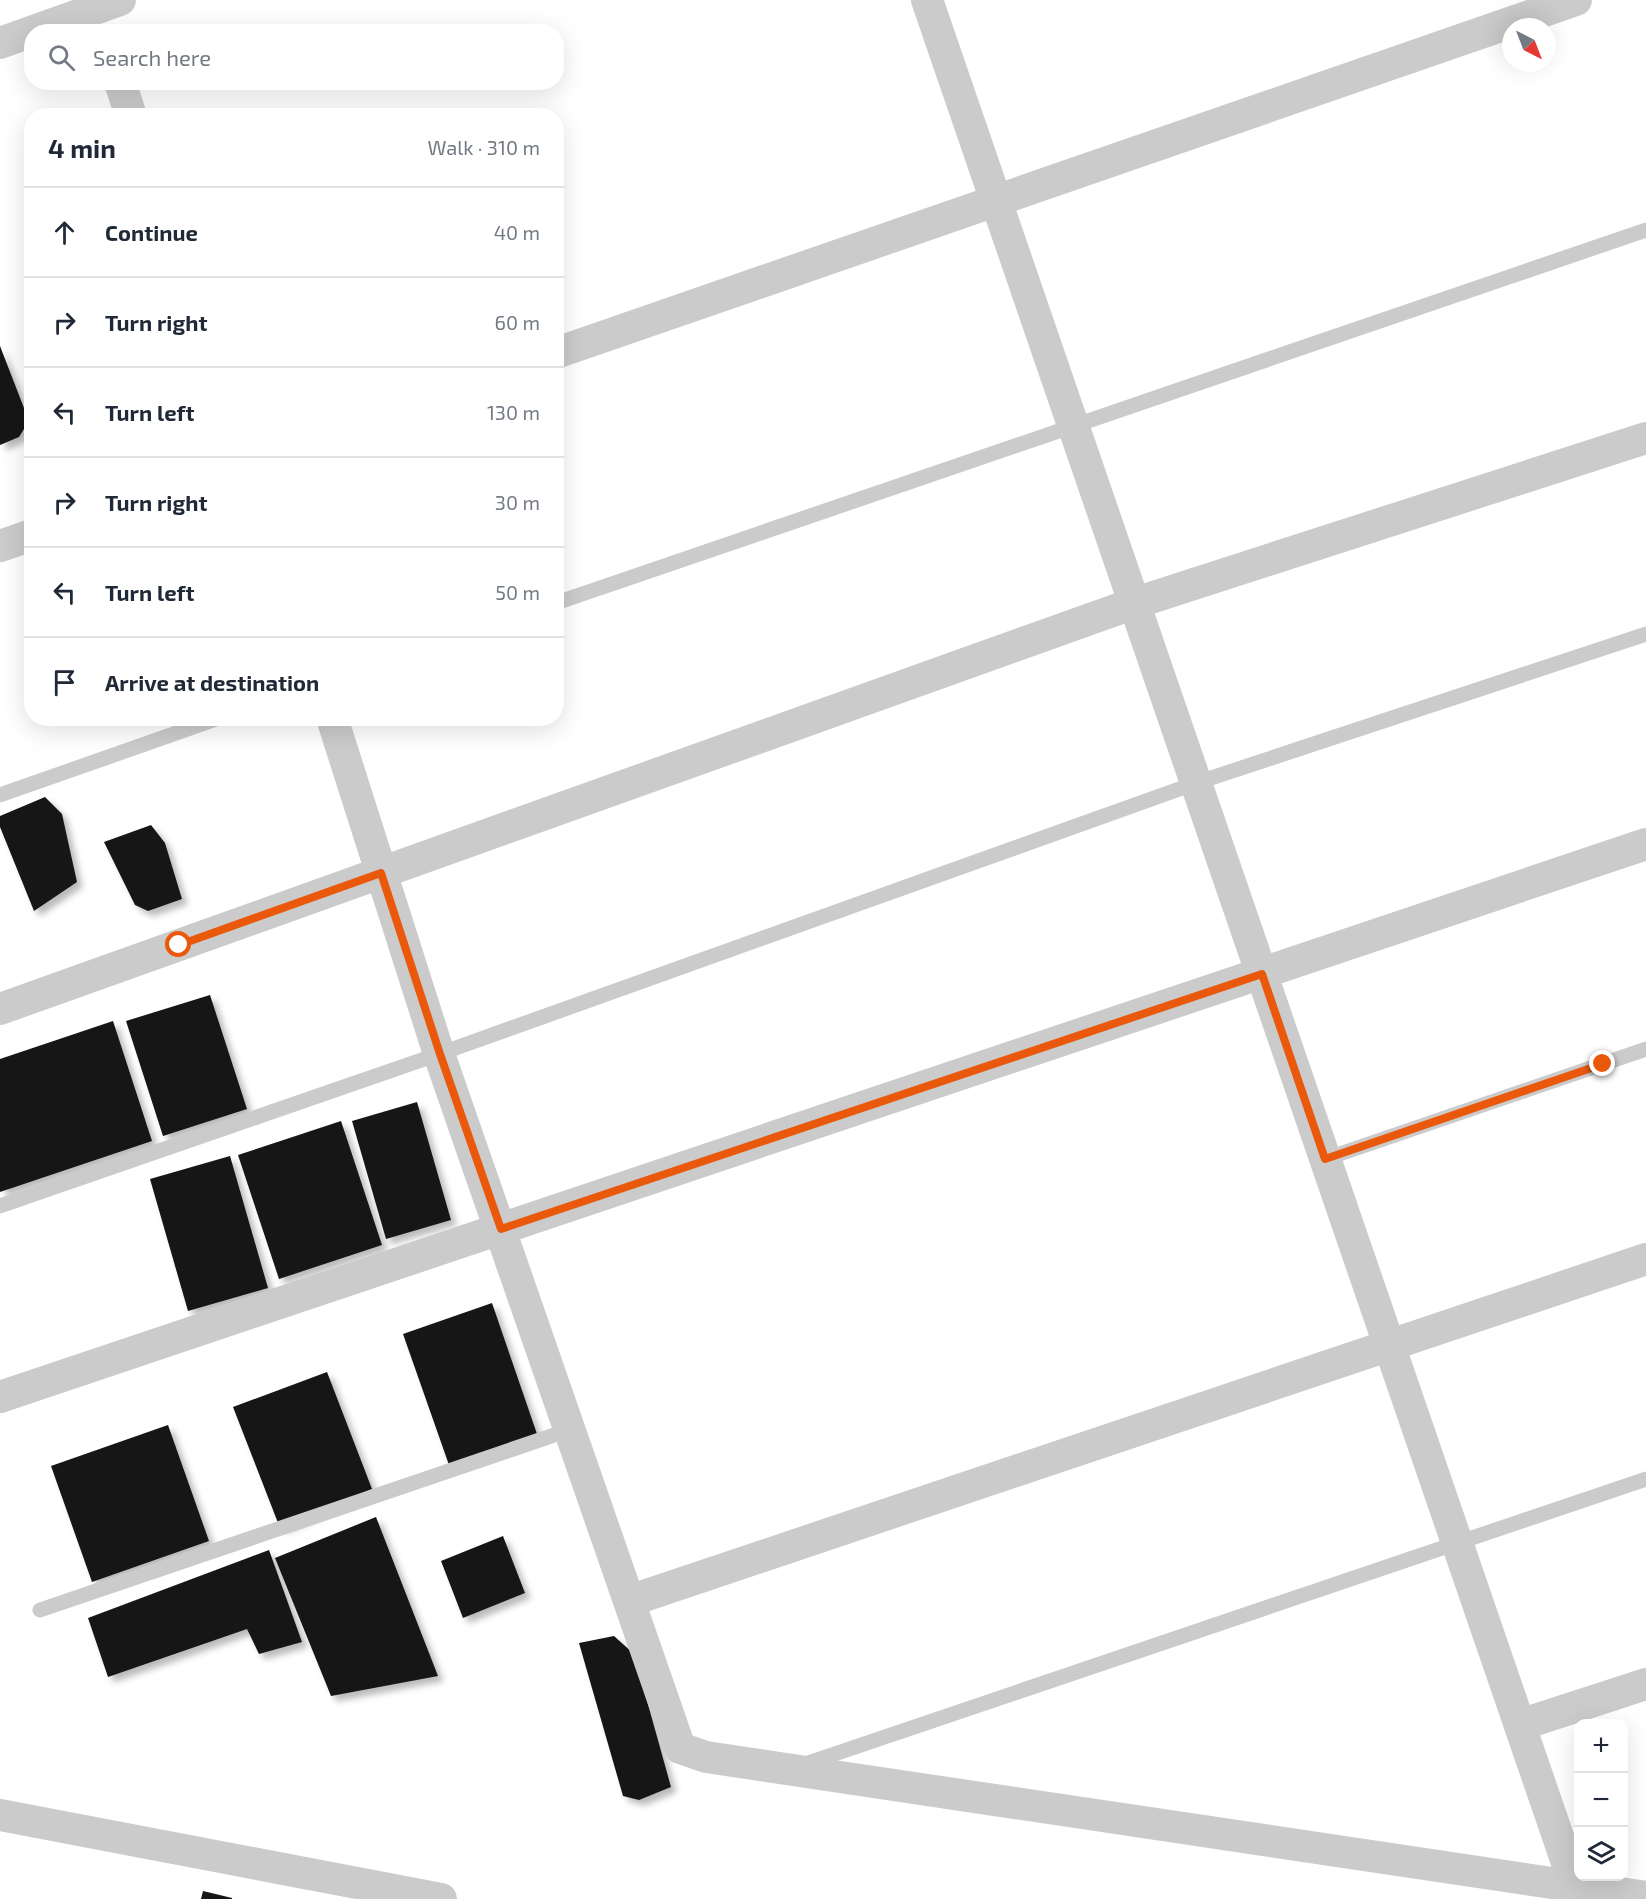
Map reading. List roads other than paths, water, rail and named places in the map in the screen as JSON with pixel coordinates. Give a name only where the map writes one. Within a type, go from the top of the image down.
[{"type":"street","points":[[927,0],[1575,1886]]},
{"type":"street","points":[[564,350],[1576,0]]},
{"type":"street","points":[[58,24],[101,10]]},
{"type":"street","points":[[0,43],[24,35]]},
{"type":"street","points":[[123,90],[128,108]]},
{"type":"street","points":[[0,1009],[1135,603],[1646,438]]},
{"type":"street","points":[[0,546],[24,538]]},
{"type":"street","points":[[335,726],[440,1054],[680,1748],[706,1757],[1575,1886],[1638,1892]]},
{"type":"street","points":[[0,1397],[1646,844]]},
{"type":"street","points":[[628,1601],[1646,1259]]},
{"type":"street","points":[[1520,1725],[1646,1684]]},
{"type":"street","points":[[0,1815],[441,1899]]},
{"type":"lane","points":[[564,600],[1646,230]]},
{"type":"lane","points":[[0,1206],[440,1054],[1196,783],[1646,634]]},
{"type":"lane","points":[[0,795],[196,726]]},
{"type":"lane","points":[[1325,1159],[1646,1049]]},
{"type":"lane","points":[[40,1610],[569,1430]]},
{"type":"lane","points":[[790,1769],[1646,1479]]}]
